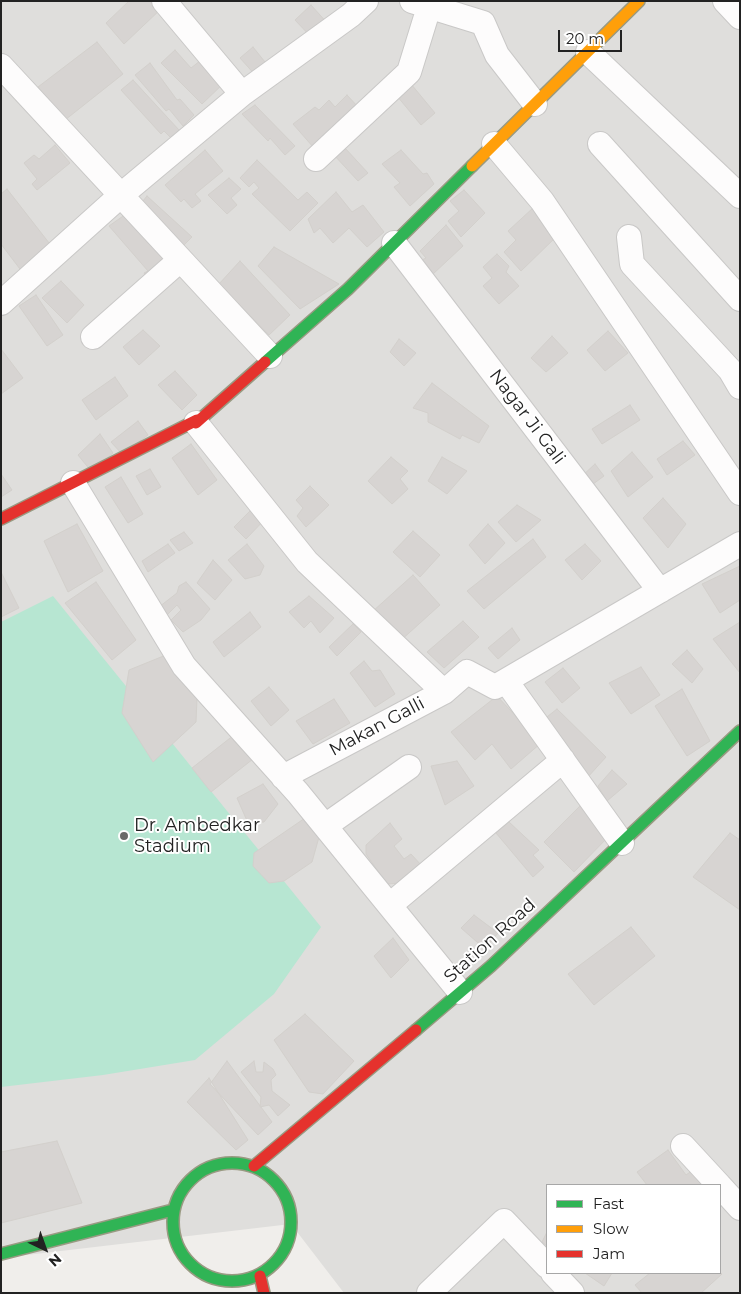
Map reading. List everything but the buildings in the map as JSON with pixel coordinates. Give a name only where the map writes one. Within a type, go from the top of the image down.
[{"type":"main road","points":[[196,423],[348,289],[588,52],[634,3]]},
{"type":"main road","points":[[1,519],[198,420],[196,423]]},
{"type":"main road","name":"Station Road","points":[[254,1166],[491,966],[740,731]]},
{"type":"main road","points":[[233,1162],[254,1166],[270,1175],[282,1189],[290,1206],[291,1224],[288,1242],[279,1258],[260,1276],[227,1281],[208,1276],[191,1265],[179,1249],[172,1230],[173,1210],[181,1190],[194,1175],[213,1165],[233,1162]]},
{"type":"main road","points":[[1,1254],[173,1210]]},
{"type":"main road","points":[[260,1276],[264,1293]]},
{"type":"street","points":[[164,1],[242,94]]},
{"type":"street","points":[[1,303],[120,196],[242,94],[351,15],[366,1]]},
{"type":"street","points":[[725,1],[740,17]]},
{"type":"street","points":[[316,159],[409,72],[420,4],[483,23],[497,55],[535,104]]},
{"type":"street","points":[[588,52],[740,196]]},
{"type":"street","points":[[1,66],[270,356]]},
{"type":"street","points":[[494,144],[542,201],[740,493]]},
{"type":"street","points":[[600,144],[740,299]]},
{"type":"street","points":[[629,238],[632,264],[730,370],[740,387]]},
{"type":"street","name":"Nagar Ji Gali","points":[[394,243],[660,591]]},
{"type":"street","points":[[93,337],[180,260]]},
{"type":"street","points":[[196,423],[307,562],[444,692]]},
{"type":"street","points":[[73,483],[184,666],[325,826],[460,992]]},
{"type":"street","points":[[622,843],[506,680],[740,544]]},
{"type":"street","name":"Makan Galli","points":[[283,777],[444,692],[467,672],[495,687],[506,680]]},
{"type":"street","points":[[390,905],[564,760]]},
{"type":"street","points":[[325,826],[409,767]]},
{"type":"street","points":[[683,1146],[717,1184]]},
{"type":"street","points":[[721,1188],[740,1208]]},
{"type":"street","points":[[429,1293],[504,1221],[546,1265]]},
{"type":"street","points":[[554,1274],[572,1293]]},
{"type":"shaded area","points":[[1,1],[740,1],[740,1293],[344,1293],[291,1224],[1,1258]]},
{"type":"green space","name":"Dr. Ambedkar Stadium","points":[[53,596],[321,927],[274,994],[195,1060],[103,1075],[1,1087],[1,622]]},
{"type":"traffic: fast","points":[[265,362],[348,289],[472,166]]},
{"type":"traffic: fast","points":[[416,1030],[491,966],[740,731]]},
{"type":"traffic: fast","points":[[232,1163],[255,1167],[274,1180],[287,1199],[291,1222],[287,1245],[274,1264],[255,1277],[232,1281],[209,1277],[190,1264],[177,1245],[173,1222],[177,1199],[190,1180],[209,1167],[232,1163]]},
{"type":"traffic: fast","points":[[1,1254],[173,1210]]},
{"type":"traffic: slow","points":[[472,166],[639,1]]},
{"type":"traffic: jam","points":[[1,519],[197,420],[196,423],[265,362]]},
{"type":"traffic: jam","points":[[254,1166],[416,1030]]},
{"type":"traffic: jam","points":[[260,1276],[264,1293]]},
{"type":"place","name":"Dr. Ambedkar Stadium","points":[[124,836]]}]
